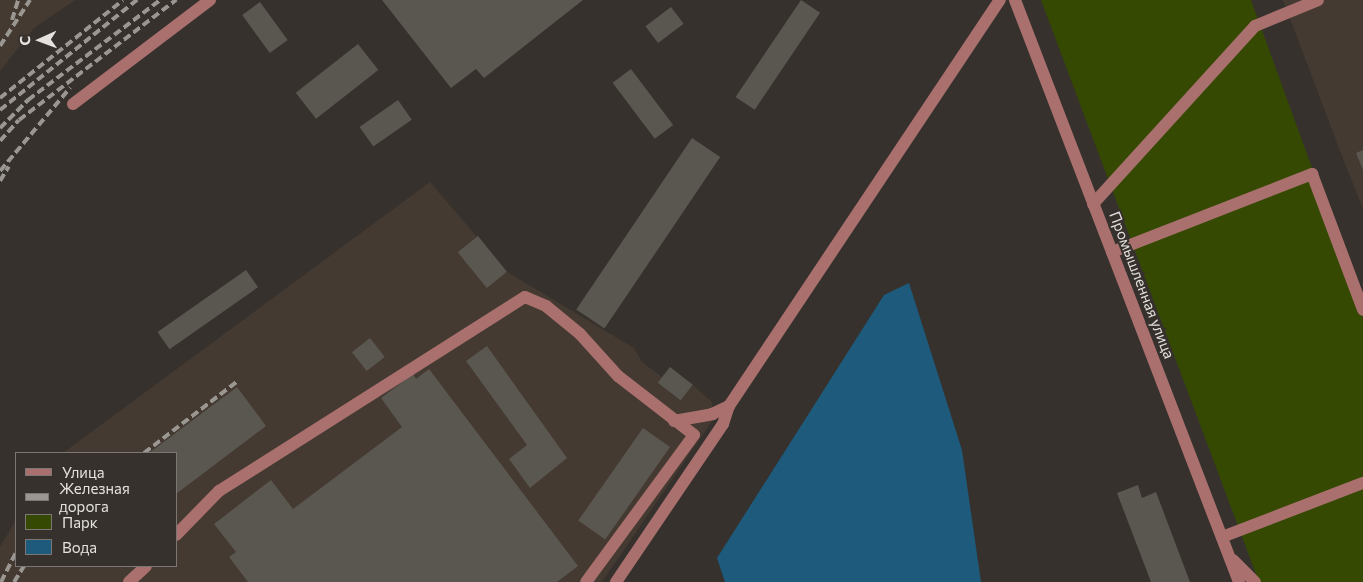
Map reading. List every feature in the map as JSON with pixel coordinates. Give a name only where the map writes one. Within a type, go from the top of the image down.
[{"type":"street","points":[[73,104],[210,0]]},
{"type":"street","points":[[616,582],[723,424],[729,406],[1000,0]]},
{"type":"street","name":"Промышленная улица","points":[[1015,0],[1239,582]]},
{"type":"street","points":[[1093,204],[1255,26],[1318,0]]},
{"type":"street","points":[[1112,252],[1312,174],[1363,310]]},
{"type":"street","points":[[178,533],[219,491],[525,298],[546,306],[580,334],[618,376],[674,421],[694,434],[586,582]]},
{"type":"street","points":[[674,421],[712,414],[729,406]]},
{"type":"street","points":[[1222,537],[1363,483]]},
{"type":"street","points":[[1229,556],[1254,582]]},
{"type":"street","points":[[129,582],[145,567]]},
{"type":"shaded area","points":[[0,0],[75,0],[34,28],[0,71]]},
{"type":"shaded area","points":[[1283,0],[1363,0],[1363,209],[1337,143]]},
{"type":"shaded area","points":[[430,182],[507,272],[634,348],[642,362],[662,377],[658,383],[680,401],[693,385],[712,402],[712,421],[602,582],[0,582],[0,547],[15,522],[15,567],[178,567],[178,452],[64,452]]},
{"type":"green space","points":[[1041,0],[1251,0],[1363,308],[1363,582],[1259,582]]},
{"type":"water","points":[[909,283],[962,450],[981,582],[725,582],[717,558],[884,295]]},
{"type":"building","points":[[382,0],[583,0],[484,78],[476,69],[451,88]]},
{"type":"building","points":[[801,0],[820,13],[755,110],[736,97]]},
{"type":"building","points":[[260,2],[288,40],[270,53],[242,15]]},
{"type":"building","points":[[671,7],[684,24],[658,43],[645,26]]},
{"type":"building","points":[[358,44],[378,70],[316,119],[296,93]]},
{"type":"building","points":[[631,69],[673,125],[655,139],[613,83]]},
{"type":"building","points":[[398,100],[412,120],[373,147],[359,127]]},
{"type":"building","points":[[692,138],[720,157],[604,329],[576,310]]},
{"type":"building","points":[[1363,150],[1363,170],[1356,153]]},
{"type":"building","points":[[478,236],[507,272],[487,288],[458,252]]},
{"type":"building","points":[[246,270],[258,287],[170,349],[158,332]]},
{"type":"building","points":[[370,338],[385,357],[367,371],[352,352]]},
{"type":"building","points":[[487,346],[567,458],[530,488],[509,459],[527,445],[466,361]]},
{"type":"building","points":[[670,367],[693,385],[681,401],[658,383]]},
{"type":"building","points":[[429,369],[578,566],[557,582],[248,582],[229,557],[236,552],[214,524],[271,480],[293,509],[402,427],[381,398],[413,374],[416,379]]},
{"type":"building","points":[[237,387],[266,426],[178,492],[178,452],[150,452]]},
{"type":"building","points":[[643,428],[670,447],[605,539],[578,521]]},
{"type":"building","points":[[1138,485],[1142,498],[1156,492],[1190,582],[1151,582],[1117,493]]},
{"type":"railway","points":[[12,20],[18,0]]},
{"type":"railway","points":[[0,46],[30,0]]},
{"type":"railway","points":[[0,98],[123,0]]},
{"type":"railway","points":[[0,110],[137,0]]},
{"type":"railway","points":[[0,128],[28,100],[160,0]]},
{"type":"railway","points":[[0,141],[19,120],[176,0]]},
{"type":"railway","points":[[0,171],[70,88]]},
{"type":"railway","points":[[0,181],[9,166]]},
{"type":"railway","points":[[145,452],[238,381]]},
{"type":"railway","points":[[1,582],[15,554]]},
{"type":"railway","points":[[14,582],[23,567]]}]
